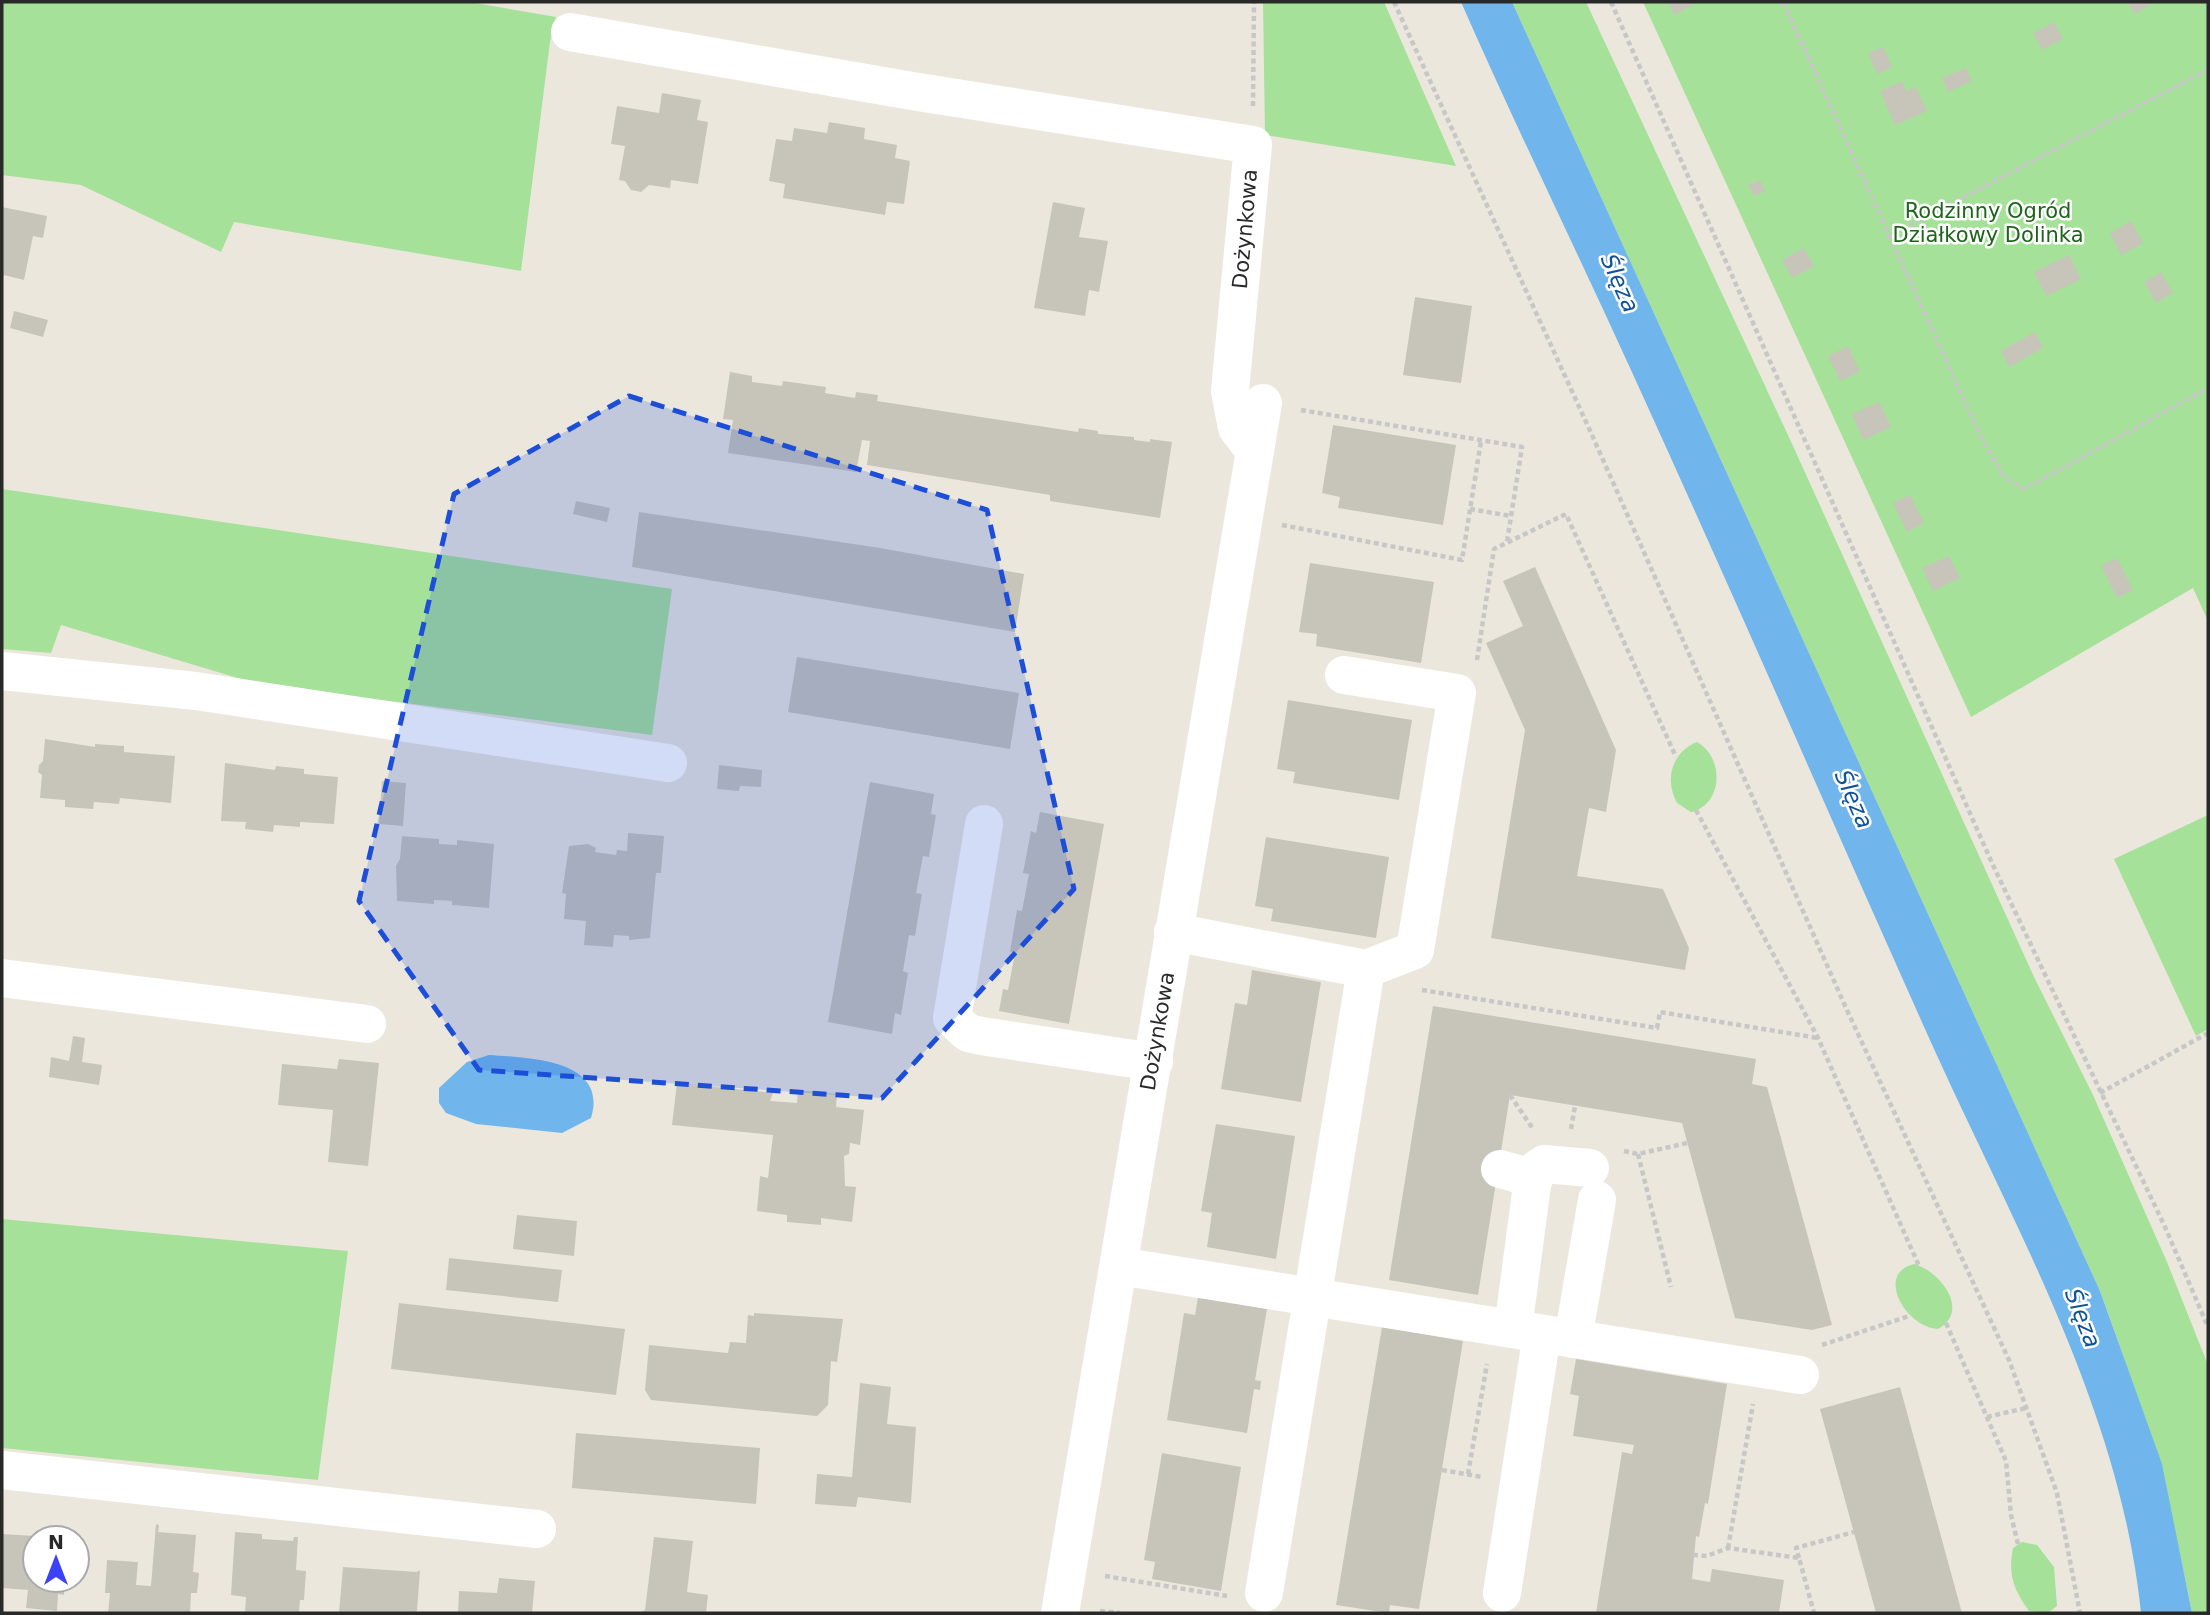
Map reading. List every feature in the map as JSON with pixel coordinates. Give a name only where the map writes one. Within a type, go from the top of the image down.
[{"type":"street","points":[[570,33],[1253,145]]},
{"type":"street","name":"Dożynkowa","points":[[1253,145],[1230,391],[1237,428],[1254,450]]},
{"type":"street","name":"Dożynkowa","points":[[1060,1613],[1254,450],[1280,407]]},
{"type":"street","points":[[2,671],[196,691],[668,763]]},
{"type":"street","points":[[1173,932],[1365,975],[1415,950],[1457,693],[1344,676]]},
{"type":"street","points":[[984,824],[952,1018],[968,1032],[981,1036],[1154,1062]]},
{"type":"street","points":[[1247,1595],[1315,1296],[1365,975]]},
{"type":"street","points":[[2,978],[367,1024]]},
{"type":"street","points":[[1502,1593],[1530,1332],[1516,1177],[1544,1164],[1585,1170],[1530,1332]]},
{"type":"street","points":[[1119,1266],[1800,1375]]},
{"type":"street","points":[[2,1470],[537,1529]]},
{"type":"path","name":"Dożynkowa","points":[[1253,145],[1254,2]]},
{"type":"path","points":[[1394,2],[1592,435],[1846,1008],[2009,1360],[2057,1493],[2080,1613]]},
{"type":"path","points":[[1611,2],[1992,863],[2165,1227],[2208,1327]]},
{"type":"path","points":[[1783,2],[1981,437],[2004,477],[2024,489],[2208,388]]},
{"type":"path","points":[[1888,237],[2208,70]]},
{"type":"path","points":[[1280,407],[1522,447],[1507,542]]},
{"type":"path","points":[[1281,525],[1462,560],[1481,440]]},
{"type":"path","points":[[1470,509],[1511,516]]},
{"type":"path","points":[[1457,693],[1476,670],[1494,549],[1566,514],[1676,757]]},
{"type":"path","points":[[1696,810],[1818,1038],[1919,1266]]},
{"type":"path","points":[[1365,975],[1657,1028],[1660,1012],[1818,1038]]},
{"type":"path","points":[[2101,1093],[2208,1033]]},
{"type":"path","points":[[1576,1106],[1585,1170]]},
{"type":"path","points":[[1638,1153],[1671,1287]]},
{"type":"path","points":[[1946,1324],[2006,1461],[2011,1515],[2018,1544]]},
{"type":"path","points":[[1468,1474],[1530,1332]]},
{"type":"path","points":[[1728,1548],[1758,1369]]},
{"type":"path","points":[[1987,1417],[2026,1408]]},
{"type":"path","points":[[1814,1613],[1796,1548],[1854,1532]]},
{"type":"path","points":[[1693,1555],[1707,1556],[1728,1548],[1799,1558]]},
{"type":"path","points":[[1103,1575],[1247,1595]]},
{"type":"path","points":[[1107,1612],[1120,1613]]},
{"type":"highlighted area","points":[[629,396],[987,510],[1074,889],[882,1098],[479,1070],[359,901],[454,494]]},
{"type":"green space","points":[[2,2],[469,2],[556,17],[550,42],[521,271],[234,222],[221,252],[81,185],[2,175]]},
{"type":"green space","points":[[1263,2],[1384,2],[1456,166],[1265,135]]},
{"type":"green space","points":[[1512,2],[1586,2],[1793,446],[2034,977],[2093,1095],[2167,1262],[2208,1365],[2208,1613],[2192,1613],[2153,1450],[2100,1291]]},
{"type":"green space","name":"Rodzinny Ogród Działkowy Dolinka","points":[[1643,2],[2208,2],[2208,621],[2193,588],[1971,717]]},
{"type":"green space","points":[[2,489],[672,589],[652,735],[258,684],[61,625],[51,653],[2,649]]},
{"type":"green space","points":[[1697,742],[1712,758],[1717,780],[1710,800],[1691,812],[1677,803],[1671,776],[1676,759]]},
{"type":"green space","points":[[2208,815],[2208,1029],[2196,1036],[2114,859]]},
{"type":"green space","points":[[2,1219],[348,1251],[318,1480],[2,1448]]},
{"type":"green space","points":[[1914,1264],[1924,1268],[1942,1283],[1952,1302],[1948,1321],[1938,1329],[1915,1319],[1899,1299],[1897,1278],[1902,1269]]},
{"type":"green space","points":[[2022,1542],[2037,1545],[2054,1567],[2057,1606],[2048,1613],[2029,1611],[2016,1588],[2012,1574],[2013,1548]]},
{"type":"water","name":"Ślęza","points":[[1461,2],[1512,2],[2100,1291],[2162,1464],[2192,1613],[2141,1613],[2129,1536],[2110,1461],[2086,1387],[2057,1314],[1925,1029],[1631,370]]},
{"type":"water","points":[[489,1055],[543,1061],[577,1073],[588,1084],[593,1098],[591,1118],[562,1133],[476,1124],[446,1113],[439,1103],[439,1088],[467,1062]]},
{"type":"building","points":[[1667,2],[1693,2],[1695,4],[1675,15]]},
{"type":"building","points":[[2127,2],[2154,2],[2135,14]]},
{"type":"building","points":[[2054,22],[2063,39],[2042,50],[2033,33]]},
{"type":"building","points":[[1883,47],[1892,67],[1877,74],[1868,53]]},
{"type":"building","points":[[1966,68],[1972,81],[1948,92],[1942,78]]},
{"type":"building","points":[[1902,81],[1906,91],[1916,87],[1927,111],[1895,125],[1880,91]]},
{"type":"building","points":[[662,93],[701,100],[697,120],[708,122],[698,184],[671,180],[670,188],[649,185],[641,192],[631,190],[625,181],[619,180],[625,146],[611,144],[617,106],[659,113]]},
{"type":"building","points":[[829,122],[865,128],[864,139],[897,145],[895,158],[910,161],[904,204],[887,202],[885,215],[783,198],[785,184],[769,181],[776,139],[792,141],[794,128],[827,133]]},
{"type":"building","points":[[1760,180],[1765,191],[1754,196],[1748,185]]},
{"type":"building","points":[[1053,202],[1085,208],[1079,237],[1108,241],[1099,292],[1089,290],[1085,316],[1034,308]]},
{"type":"building","points":[[2,207],[47,216],[43,238],[33,236],[24,280],[4,275],[2,282]]},
{"type":"building","points":[[2131,221],[2143,243],[2121,255],[2110,233]]},
{"type":"building","points":[[1804,248],[1814,266],[1792,278],[1782,260]]},
{"type":"building","points":[[2069,255],[2081,279],[2046,296],[2034,272]]},
{"type":"building","points":[[2161,272],[2173,293],[2156,303],[2144,282]]},
{"type":"building","points":[[1415,297],[1472,306],[1461,383],[1403,375]]},
{"type":"building","points":[[14,311],[48,320],[43,337],[10,328]]},
{"type":"building","points":[[2035,332],[2043,348],[2009,367],[2001,351]]},
{"type":"building","points":[[1848,346],[1860,372],[1840,381],[1828,356]]},
{"type":"building","points":[[730,372],[752,376],[752,382],[782,386],[783,381],[826,387],[825,393],[855,398],[856,392],[878,395],[877,401],[1078,432],[1079,428],[1098,431],[1098,434],[1134,437],[1134,440],[1172,442],[1160,518],[1050,501],[1050,495],[867,465],[870,441],[862,440],[856,472],[728,453],[733,420],[723,419]]},
{"type":"building","points":[[1879,402],[1891,427],[1863,440],[1852,414]]},
{"type":"building","points":[[1333,425],[1456,445],[1443,525],[1338,508],[1340,497],[1322,493]]},
{"type":"building","points":[[1910,495],[1924,523],[1907,532],[1893,503]]},
{"type":"building","points":[[576,501],[610,508],[607,522],[573,514]]},
{"type":"building","points":[[639,512],[880,548],[1024,574],[1015,632],[632,567]]},
{"type":"building","points":[[1949,556],[1960,578],[1933,591],[1922,568]]},
{"type":"building","points":[[2117,558],[2133,590],[2117,598],[2101,566]]},
{"type":"building","points":[[1310,563],[1434,582],[1421,663],[1316,646],[1317,634],[1299,632]]},
{"type":"building","points":[[1535,567],[1616,750],[1606,812],[1589,808],[1577,876],[1663,889],[1689,948],[1685,970],[1491,938],[1525,730],[1486,643],[1523,626],[1503,581]]},
{"type":"building","points":[[797,657],[1019,693],[1010,749],[788,712]]},
{"type":"building","points":[[1288,700],[1412,720],[1399,800],[1293,783],[1295,772],[1277,769]]},
{"type":"building","points":[[45,739],[95,747],[95,744],[124,746],[124,752],[175,756],[171,803],[120,798],[119,804],[94,802],[93,809],[65,807],[65,800],[40,798],[42,775],[38,772],[43,761]]},
{"type":"building","points":[[225,763],[275,770],[276,766],[304,769],[304,774],[338,777],[334,824],[300,822],[300,827],[274,825],[273,832],[245,829],[246,822],[221,821]]},
{"type":"building","points":[[719,765],[762,770],[761,787],[740,786],[739,791],[717,789]]},
{"type":"building","points":[[382,781],[406,783],[403,826],[379,824]]},
{"type":"building","points":[[870,782],[934,794],[931,814],[936,815],[929,857],[923,856],[916,893],[922,894],[915,936],[909,935],[903,971],[908,973],[901,1015],[895,1013],[892,1034],[828,1022]]},
{"type":"building","points":[[1040,812],[1104,824],[1069,1024],[999,1011],[1003,989],[1008,990],[1015,953],[1010,952],[1017,910],[1022,911],[1029,874],[1023,873],[1031,831],[1036,833]]},
{"type":"building","points":[[628,833],[664,836],[661,873],[656,873],[650,938],[629,940],[629,936],[614,935],[613,947],[584,945],[586,921],[564,919],[566,894],[562,893],[569,846],[588,844],[596,848],[595,852],[616,855],[617,850],[627,851]]},
{"type":"building","points":[[402,836],[439,839],[439,844],[457,845],[457,840],[494,844],[489,908],[452,905],[452,901],[434,900],[434,904],[397,901],[396,866],[400,859]]},
{"type":"building","points":[[1266,837],[1389,857],[1376,938],[1271,921],[1273,909],[1255,906]]},
{"type":"building","points":[[1252,970],[1321,982],[1301,1102],[1221,1089],[1235,1003],[1247,1005]]},
{"type":"building","points":[[1433,1006],[1756,1059],[1752,1084],[1767,1087],[1832,1325],[1812,1330],[1735,1318],[1682,1123],[1510,1095],[1478,1295],[1389,1280]]},
{"type":"building","points":[[73,1036],[85,1038],[82,1062],[102,1065],[99,1085],[49,1077],[51,1057],[69,1061]]},
{"type":"building","points":[[339,1059],[379,1063],[368,1166],[328,1162],[333,1110],[278,1105],[282,1064],[337,1069]]},
{"type":"building","points":[[677,1083],[773,1093],[770,1101],[797,1103],[798,1090],[837,1094],[836,1107],[864,1110],[860,1145],[850,1143],[849,1154],[844,1156],[845,1186],[856,1187],[852,1222],[821,1218],[821,1225],[787,1222],[787,1215],[757,1211],[760,1176],[768,1178],[773,1135],[672,1125]]},
{"type":"building","points":[[1216,1124],[1295,1136],[1276,1259],[1207,1247],[1212,1213],[1201,1211]]},
{"type":"building","points":[[517,1215],[577,1221],[574,1256],[513,1249]]},
{"type":"building","points":[[449,1258],[562,1270],[558,1302],[446,1290]]},
{"type":"building","points":[[1198,1297],[1267,1309],[1255,1380],[1261,1381],[1260,1390],[1254,1389],[1247,1433],[1167,1420],[1184,1313],[1195,1315]]},
{"type":"building","points":[[399,1303],[625,1329],[616,1395],[391,1369]]},
{"type":"building","points":[[754,1313],[843,1319],[837,1362],[831,1361],[828,1405],[817,1416],[651,1400],[645,1390],[649,1345],[728,1353],[730,1342],[746,1343],[748,1315],[754,1316]]},
{"type":"building","points":[[1382,1327],[1463,1341],[1419,1609],[1390,1605],[1389,1613],[1336,1605]]},
{"type":"building","points":[[1576,1359],[1727,1384],[1708,1504],[1705,1503],[1699,1537],[1696,1536],[1692,1579],[1710,1582],[1712,1569],[1784,1580],[1779,1613],[1596,1613],[1622,1452],[1632,1454],[1634,1445],[1573,1436],[1579,1396],[1570,1394]]},
{"type":"building","points":[[860,1383],[891,1387],[887,1424],[916,1427],[911,1503],[858,1497],[856,1507],[815,1504],[817,1474],[852,1477]]},
{"type":"building","points":[[1900,1387],[1962,1613],[1876,1613],[1820,1409]]},
{"type":"building","points":[[576,1433],[760,1448],[756,1504],[572,1488]]},
{"type":"building","points":[[1162,1453],[1241,1467],[1221,1591],[1152,1579],[1155,1562],[1144,1560]]},
{"type":"building","points":[[156,1524],[159,1525],[158,1532],[196,1535],[193,1572],[199,1573],[197,1593],[191,1593],[190,1613],[108,1613],[110,1593],[105,1593],[107,1560],[138,1562],[136,1585],[151,1586]]},
{"type":"building","points":[[235,1532],[262,1534],[262,1539],[293,1541],[294,1537],[298,1537],[296,1570],[306,1571],[304,1600],[300,1600],[299,1613],[245,1613],[246,1597],[231,1595]]},
{"type":"building","points":[[2,1534],[21,1535],[21,1589],[2,1588]]},
{"type":"building","points":[[654,1537],[693,1541],[687,1592],[708,1595],[706,1613],[639,1613],[645,1610]]},
{"type":"building","points":[[343,1567],[417,1572],[420,1570],[417,1611],[339,1613]]},
{"type":"building","points":[[499,1578],[535,1581],[532,1613],[458,1613],[459,1591],[497,1593]]},
{"type":"building","points":[[28,1594],[58,1594],[57,1611],[26,1608]]}]
